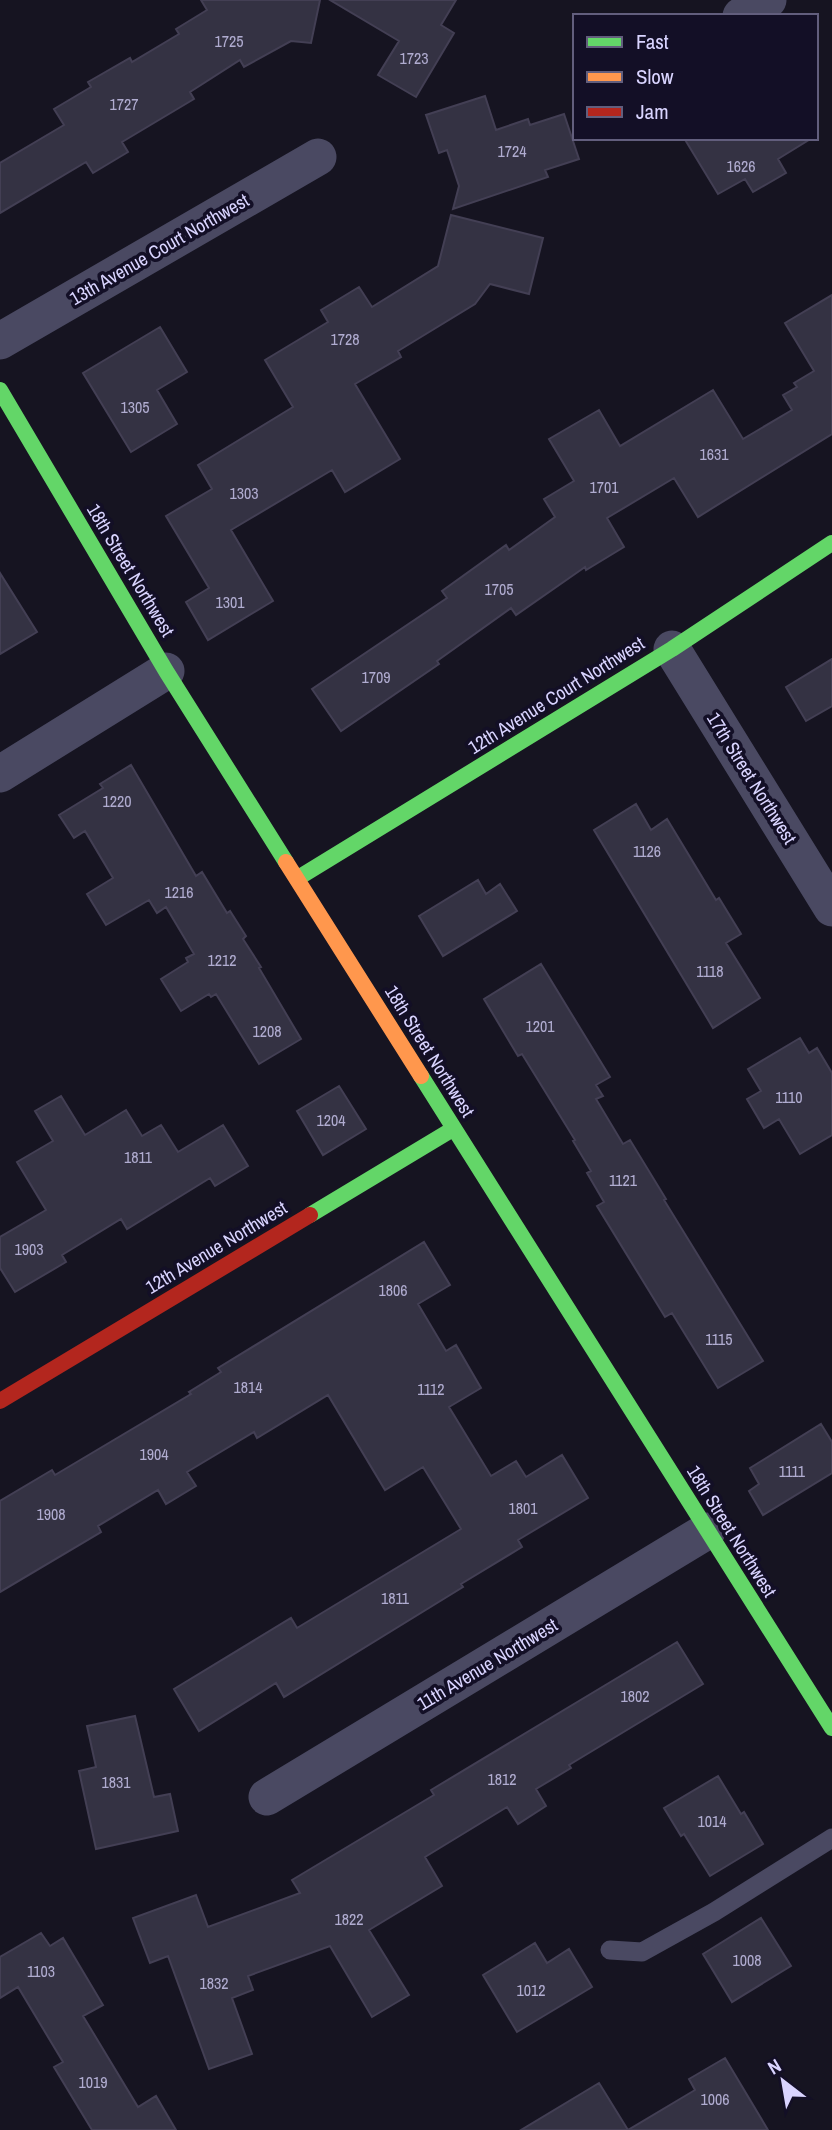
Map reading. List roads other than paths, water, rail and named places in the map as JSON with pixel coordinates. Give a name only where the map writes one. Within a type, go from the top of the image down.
[{"type":"street","points":[[744,14],[768,0]]},
{"type":"street","name":"13th Avenue Court Northwest","points":[[0,341],[317,157]]},
{"type":"street","name":"18th Street Northwest","points":[[0,390],[166,671],[832,1728]]},
{"type":"street","name":"12th Avenue Court Northwest","points":[[298,878],[672,649],[832,544]]},
{"type":"street","name":"17th Street Northwest","points":[[672,649],[832,908]]},
{"type":"street","points":[[0,774],[166,671]]},
{"type":"street","name":"12th Avenue Northwest","points":[[0,1401],[453,1129]]},
{"type":"street","name":"11th Avenue Northwest","points":[[267,1797],[707,1531]]},
{"type":"lane","points":[[610,1950],[642,1952],[714,1912],[832,1838]]}]
